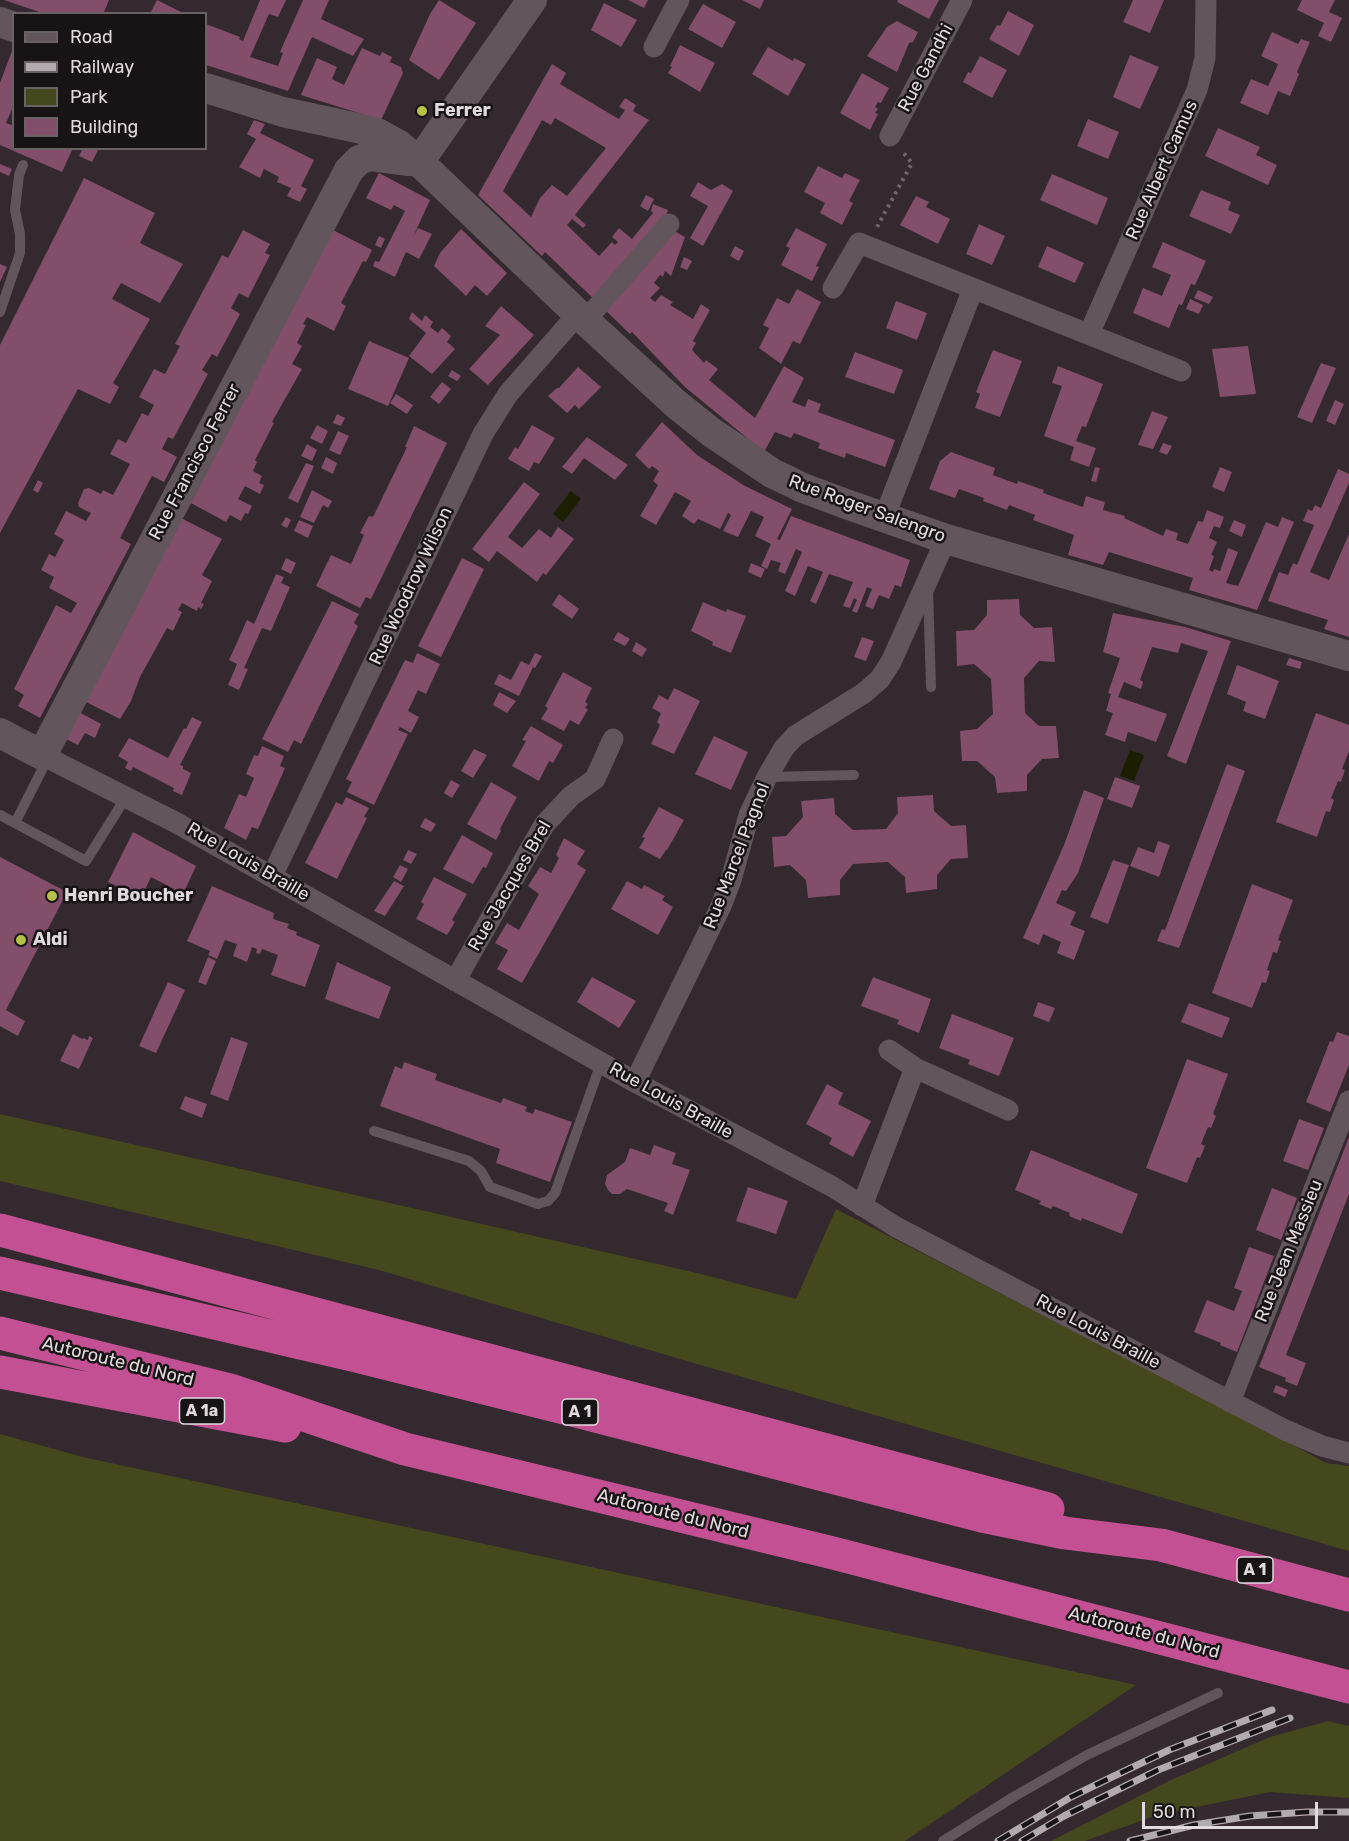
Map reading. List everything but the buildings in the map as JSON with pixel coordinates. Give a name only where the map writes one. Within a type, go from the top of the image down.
[{"type":"highway","points":[[6,1230],[1003,1496],[1098,1522],[1161,1545]]},
{"type":"highway","name":"A 1","points":[[0,1273],[367,1359],[982,1516],[1065,1533],[1161,1545],[1349,1595]]},
{"type":"highway","name":"Autoroute du Nord","points":[[0,1333],[230,1390],[405,1449],[833,1552],[1349,1687]]},
{"type":"highway","name":"A 1a","points":[[0,1372],[405,1449]]},
{"type":"street","points":[[392,141],[412,138],[429,123],[513,0]]},
{"type":"street","points":[[349,170],[359,160],[370,156],[404,161],[416,159],[430,149],[532,0]]},
{"type":"street","points":[[654,47],[678,0]]},
{"type":"street","name":"Rue Gandhi","points":[[890,136],[962,0]]},
{"type":"street","name":"Rue Albert Camus","points":[[1089,333],[1201,80],[1205,58],[1206,0]]},
{"type":"street","name":"Rue Roger Salengro","points":[[207,88],[284,112],[362,129],[392,141],[416,159],[582,318],[676,404],[745,457],[772,473],[803,488],[946,538],[1349,656]]},
{"type":"street","name":"Rue Roger Salengro","points":[[284,112],[342,138],[347,144],[350,155],[349,170]]},
{"type":"street","name":"Rue Francisco Ferrer","points":[[45,756],[349,170]]},
{"type":"street","name":"Rue Woodrow Wilson","points":[[273,876],[483,434],[508,394],[669,225]]},
{"type":"street","points":[[833,288],[859,243],[1181,371]]},
{"type":"street","points":[[884,518],[973,289]]},
{"type":"street","name":"Rue Marcel Pagnol","points":[[635,1083],[721,906],[731,880],[748,815],[767,777],[784,748],[795,736],[864,693],[880,679],[891,662],[946,538]]},
{"type":"street","name":"Rue Louis Braille","points":[[0,733],[161,813],[635,1083],[833,1187],[896,1227],[1305,1439],[1349,1453]]},
{"type":"street","name":"Rue Jacques Brel","points":[[455,981],[538,835],[553,813],[565,801],[595,779],[613,739]]},
{"type":"street","points":[[889,1050],[915,1068],[1008,1110]]},
{"type":"street","points":[[862,1206],[915,1068]]},
{"type":"street","name":"Rue Jean Massieu","points":[[1230,1401],[1349,1101]]},
{"type":"lane","points":[[0,312],[20,254],[20,234],[15,210],[23,165]]},
{"type":"lane","points":[[928,581],[931,687]]},
{"type":"lane","points":[[15,823],[45,756]]},
{"type":"lane","points":[[767,777],[854,775]]},
{"type":"lane","points":[[0,815],[86,861],[126,797]]},
{"type":"lane","points":[[374,1131],[469,1161],[481,1172],[490,1187],[538,1204],[548,1201],[555,1193],[601,1063]]},
{"type":"lane","points":[[943,1841],[1087,1755],[1218,1693]]},
{"type":"path","points":[[859,243],[877,228],[912,163],[890,136]]},
{"type":"green space","points":[[0,1114],[701,1274],[796,1299],[836,1209],[1326,1463],[1349,1466],[1349,1551],[690,1362],[379,1270],[0,1181]]},
{"type":"green space","points":[[0,1434],[83,1457],[1136,1685],[905,1841],[0,1841]]},
{"type":"green space","points":[[1328,1721],[1349,1726],[1349,1798],[1270,1792],[1157,1815],[1085,1841],[1051,1841],[1169,1781],[1270,1737]]},
{"type":"shaded area","points":[[571,491],[581,499],[563,522],[553,514]]},
{"type":"shaded area","points":[[1130,750],[1144,755],[1134,781],[1120,776]]},
{"type":"railway","points":[[998,1841],[1071,1797],[1112,1777],[1169,1750],[1272,1710]]},
{"type":"railway","points":[[1022,1841],[1064,1816],[1158,1770],[1290,1718]]},
{"type":"railway","points":[[1130,1841],[1194,1825],[1250,1816],[1349,1812]]},
{"type":"place","name":"Ferrer","points":[[422,111]]},
{"type":"place","name":"Henri Boucher","points":[[52,896]]},
{"type":"place","name":"Aldi","points":[[21,940]]}]
